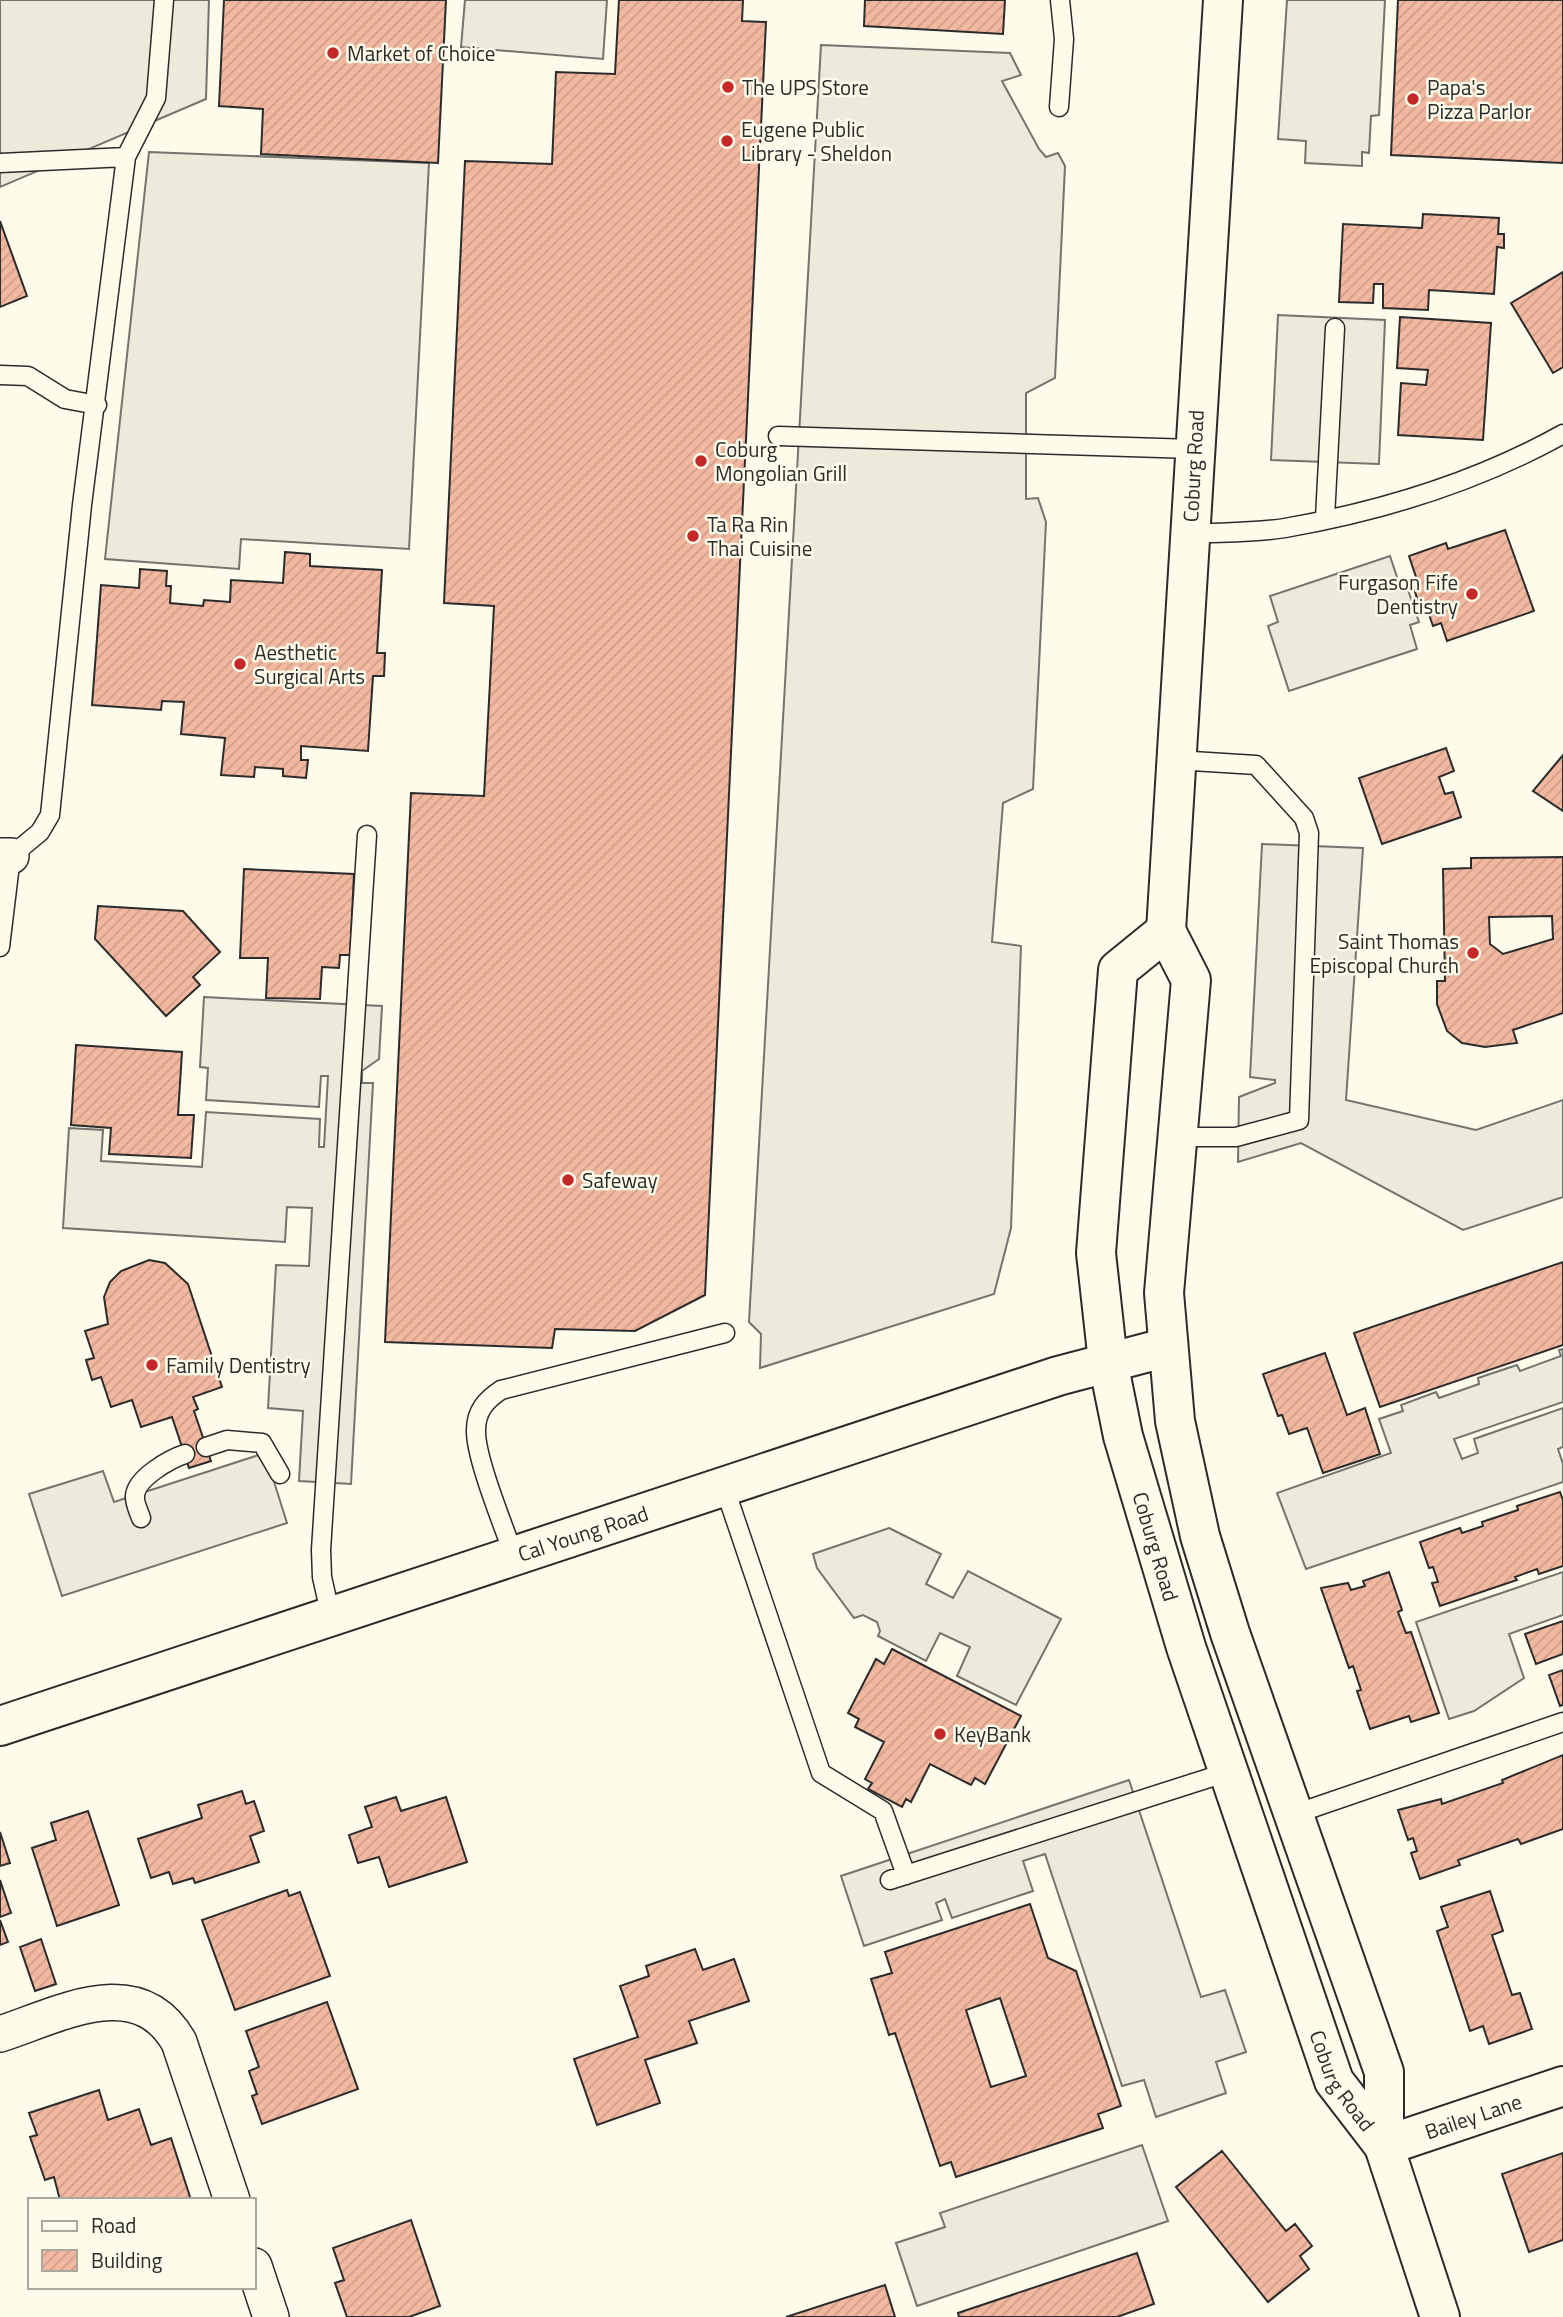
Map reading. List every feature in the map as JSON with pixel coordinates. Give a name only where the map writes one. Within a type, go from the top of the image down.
[{"type":"main road","name":"Coburg Road","points":[[1223,0],[1193,449],[1166,932],[1191,980],[1164,1293],[1168,1347],[1175,1421],[1200,1536],[1230,1633],[1384,2072],[1384,2146],[1440,2317]]},
{"type":"main road","name":"Coburg Road","points":[[1166,932],[1118,970],[1096,1253],[1108,1362],[1123,1436],[1186,1647],[1231,1771],[1334,2081],[1384,2146]]},
{"type":"main road","name":"Cal Young Road","points":[[0,1726],[724,1486],[1108,1362],[1168,1347]]},
{"type":"main road","name":"Bailey Lane","points":[[1384,2146],[1563,2086]]},
{"type":"street","points":[[0,2034],[105,2002],[131,2003],[154,2014],[169,2027],[179,2042],[231,2198]]},
{"type":"street","points":[[256,2272],[271,2317]]},
{"type":"lane","points":[[0,947],[5,856],[40,832],[50,815],[82,505],[126,157],[156,98],[164,0]]},
{"type":"lane","points":[[1059,107],[1064,39],[1060,0]]},
{"type":"lane","points":[[0,163],[126,157]]},
{"type":"lane","points":[[1325,519],[1335,328]]},
{"type":"lane","points":[[0,375],[28,376],[65,399],[96,405]]},
{"type":"lane","points":[[1189,534],[1284,528],[1418,497],[1497,469],[1563,434]]},
{"type":"lane","points":[[778,436],[1193,449]]},
{"type":"lane","points":[[1176,760],[1256,765],[1262,768],[1304,818],[1309,833],[1299,1120],[1236,1137],[1178,1137]]},
{"type":"lane","points":[[331,1617],[322,1577],[321,1550],[367,835]]},
{"type":"lane","points":[[514,1556],[477,1443],[478,1417],[490,1397],[501,1390],[725,1332]]},
{"type":"lane","points":[[206,1447],[227,1440],[262,1443],[280,1475]]},
{"type":"lane","points":[[141,1518],[135,1496],[138,1488],[165,1460],[185,1454]]},
{"type":"lane","points":[[724,1486],[821,1773],[883,1811],[898,1877],[1231,1771]]},
{"type":"lane","points":[[1295,1814],[1563,1722]]},
{"type":"shaded area","points":[[0,0],[209,0],[206,99],[0,187]]},
{"type":"shaded area","points":[[465,0],[607,0],[603,59],[461,47]]},
{"type":"shaded area","points":[[1287,0],[1385,0],[1379,115],[1371,116],[1369,153],[1362,152],[1362,166],[1305,163],[1306,141],[1278,139]]},
{"type":"shaded area","points":[[821,45],[1010,53],[1021,75],[1002,81],[1039,149],[1046,157],[1058,153],[1065,166],[1055,378],[1026,393],[1026,499],[1038,498],[1046,522],[1033,789],[1003,803],[992,942],[1021,946],[1011,1228],[994,1294],[760,1368],[761,1334],[749,1322]]},
{"type":"shaded area","points":[[149,152],[429,163],[409,549],[241,539],[239,569],[105,559]]},
{"type":"shaded area","points":[[1278,315],[1385,320],[1379,464],[1271,460]]},
{"type":"shaded area","points":[[1390,556],[1399,583],[1405,581],[1419,622],[1410,625],[1417,649],[1289,691],[1268,626],[1278,622],[1270,596]]},
{"type":"shaded area","points":[[1262,844],[1363,848],[1346,1100],[1476,1130],[1563,1100],[1563,1197],[1463,1230],[1301,1143],[1238,1162],[1239,1097],[1275,1083],[1275,1080],[1250,1077]]},
{"type":"shaded area","points":[[204,997],[382,1006],[379,1059],[362,1071],[362,1083],[373,1083],[351,1484],[299,1481],[303,1411],[268,1408],[276,1265],[309,1266],[312,1208],[287,1207],[285,1242],[63,1228],[69,1128],[103,1130],[101,1161],[202,1167],[206,1112],[320,1119],[319,1147],[324,1147],[328,1076],[321,1076],[319,1107],[206,1100],[208,1068],[200,1067]]},
{"type":"shaded area","points":[[1563,1349],[1563,1402],[1454,1439],[1462,1459],[1478,1453],[1474,1439],[1563,1408],[1563,1447],[1558,1449],[1563,1464],[1563,1482],[1306,1569],[1277,1493],[1391,1453],[1379,1419],[1403,1411],[1401,1405],[1436,1392],[1439,1398],[1479,1384],[1478,1378],[1517,1365],[1520,1371],[1561,1356],[1559,1350]]},
{"type":"shaded area","points":[[265,1453],[287,1523],[62,1596],[29,1494],[103,1471],[114,1502]]},
{"type":"shaded area","points":[[889,1528],[941,1554],[926,1584],[953,1598],[968,1571],[1061,1619],[1016,1705],[957,1676],[970,1647],[940,1633],[926,1661],[878,1636],[880,1631],[877,1622],[863,1615],[854,1618],[817,1568],[813,1554]]},
{"type":"shaded area","points":[[1563,1572],[1563,1615],[1509,1634],[1524,1678],[1474,1711],[1449,1719],[1416,1622]]},
{"type":"shaded area","points":[[1129,1780],[1201,1997],[1225,1990],[1246,2052],[1216,2062],[1226,2093],[1156,2117],[1144,2080],[1122,2086],[1045,1854],[1023,1861],[1033,1891],[952,1918],[945,1899],[936,1903],[942,1920],[864,1946],[841,1876]]},
{"type":"shaded area","points":[[1142,2145],[1168,2221],[917,2306],[896,2243],[945,2227],[940,2213]]},
{"type":"building","name":"Market of Choice","points":[[224,0],[446,0],[438,163],[261,154],[263,109],[219,106]]},
{"type":"building","points":[[619,0],[743,0],[742,21],[766,22],[705,1295],[635,1331],[555,1329],[552,1348],[385,1342],[411,793],[484,796],[494,606],[444,603],[465,161],[552,164],[556,72],[615,74]]},
{"type":"building","points":[[865,0],[1005,0],[1003,34],[864,26]]},
{"type":"building","points":[[1398,0],[1563,0],[1563,163],[1391,155]]},
{"type":"building","points":[[1423,214],[1499,218],[1498,234],[1504,234],[1504,248],[1497,247],[1494,294],[1429,290],[1428,310],[1383,308],[1383,284],[1374,284],[1373,303],[1339,302],[1343,224],[1422,228]]},
{"type":"building","points":[[0,221],[27,296],[0,307]]},
{"type":"building","points":[[1563,272],[1563,367],[1553,373],[1511,303]]},
{"type":"building","points":[[1400,317],[1491,323],[1483,440],[1398,435],[1401,383],[1426,385],[1428,370],[1397,368]]},
{"type":"building","name":"Furgason Fife Dentistry","points":[[1505,530],[1534,611],[1447,641],[1441,623],[1433,626],[1426,606],[1420,608],[1412,582],[1417,580],[1409,556],[1446,543],[1448,549]]},
{"type":"building","name":"Aesthetic Surgical Arts","points":[[285,552],[310,554],[310,566],[382,570],[377,653],[385,653],[384,676],[373,676],[368,751],[301,746],[301,760],[308,760],[306,778],[283,776],[283,769],[255,767],[254,777],[221,775],[225,738],[181,734],[184,702],[162,701],[161,710],[92,705],[101,585],[139,588],[140,569],[167,571],[166,586],[171,586],[170,603],[203,606],[204,600],[230,602],[231,580],[283,583]]},
{"type":"building","points":[[1446,748],[1454,771],[1439,777],[1445,794],[1453,792],[1461,817],[1382,844],[1359,778]]},
{"type":"building","points":[[1563,755],[1563,811],[1533,791]]},
{"type":"building","name":"Saint Thomas Episcopal Church","points":[[1563,857],[1563,1013],[1513,1030],[1517,1043],[1485,1047],[1462,1043],[1447,1031],[1437,1004],[1437,981],[1445,981],[1443,869],[1471,868],[1471,858]],"holes":[[[1552,916],[1553,939],[1503,954],[1490,944],[1489,917]]]},
{"type":"building","points":[[244,869],[354,874],[350,955],[340,955],[339,968],[322,967],[320,999],[266,998],[268,958],[240,958]]},
{"type":"building","points":[[98,906],[183,911],[220,952],[193,977],[200,985],[166,1016],[95,939]]},
{"type":"building","points":[[76,1045],[182,1052],[178,1115],[194,1115],[191,1158],[109,1154],[111,1128],[71,1125]]},
{"type":"building","name":"Family Dentistry","points":[[149,1260],[165,1263],[188,1284],[222,1387],[193,1397],[198,1409],[194,1411],[211,1461],[189,1468],[172,1417],[141,1427],[132,1400],[111,1407],[101,1377],[92,1380],[86,1360],[94,1358],[85,1331],[108,1324],[104,1297],[110,1282],[121,1271]]},
{"type":"building","points":[[1563,1262],[1563,1345],[1380,1407],[1354,1333]]},
{"type":"building","points":[[1325,1353],[1347,1415],[1365,1408],[1380,1454],[1323,1473],[1307,1428],[1289,1434],[1282,1415],[1278,1416],[1263,1374]]},
{"type":"building","points":[[1560,1492],[1563,1500],[1563,1566],[1539,1574],[1537,1569],[1515,1577],[1517,1580],[1440,1606],[1432,1583],[1438,1582],[1433,1567],[1429,1568],[1420,1542],[1460,1528],[1462,1533],[1483,1526],[1482,1522],[1518,1510],[1517,1506]]},
{"type":"building","points":[[1389,1572],[1402,1610],[1398,1612],[1406,1633],[1411,1632],[1439,1713],[1411,1722],[1409,1716],[1370,1729],[1357,1691],[1361,1690],[1353,1666],[1349,1668],[1321,1588],[1348,1583],[1351,1590],[1365,1586],[1363,1581]]},
{"type":"building","points":[[1563,1621],[1563,1654],[1536,1664],[1525,1634]]},
{"type":"building","name":"KeyBank","points":[[892,1649],[1021,1716],[985,1784],[975,1778],[971,1785],[930,1764],[911,1802],[906,1799],[902,1807],[868,1789],[872,1783],[865,1779],[884,1742],[855,1727],[859,1719],[848,1713],[876,1659],[884,1664]]},
{"type":"building","points":[[1563,1670],[1563,1705],[1560,1706],[1549,1675]]},
{"type":"building","points":[[1563,1755],[1563,1829],[1521,1844],[1518,1839],[1458,1860],[1460,1865],[1420,1879],[1411,1853],[1417,1851],[1413,1838],[1408,1840],[1398,1810],[1441,1799],[1442,1804],[1503,1783],[1502,1780]]},
{"type":"building","points":[[242,1791],[246,1804],[254,1801],[264,1831],[250,1836],[259,1862],[195,1883],[193,1878],[173,1884],[169,1872],[151,1878],[138,1839],[202,1818],[198,1805]]},
{"type":"building","points":[[396,1797],[401,1811],[446,1797],[467,1862],[389,1887],[379,1857],[358,1863],[349,1835],[372,1827],[365,1807]]},
{"type":"building","points":[[88,1811],[119,1905],[57,1926],[32,1848],[56,1840],[51,1823]]},
{"type":"building","points":[[0,1832],[10,1863],[0,1866]]},
{"type":"building","points":[[0,1880],[11,1913],[0,1917]]},
{"type":"building","points":[[287,1890],[289,1896],[300,1892],[330,1976],[235,2010],[202,1920]]},
{"type":"building","points":[[1490,1891],[1503,1931],[1492,1935],[1512,1995],[1520,1993],[1532,2029],[1489,2044],[1483,2026],[1470,2031],[1437,1931],[1448,1927],[1441,1907]]},
{"type":"building","points":[[1030,1904],[1048,1958],[1076,1971],[1121,2106],[1098,2114],[1103,2128],[956,2177],[951,2162],[940,2166],[895,2033],[889,2035],[871,1979],[892,1973],[885,1952]],"holes":[[[1000,1998],[1026,2076],[991,2087],[966,2010]]]},
{"type":"building","points":[[0,1920],[8,1942],[0,1945]]},
{"type":"building","points":[[41,1939],[56,1984],[35,1991],[20,1947]]},
{"type":"building","points":[[695,1949],[703,1970],[734,1959],[749,2001],[689,2021],[697,2043],[645,2060],[660,2103],[597,2125],[574,2059],[638,2037],[620,1986],[649,1976],[646,1966]]},
{"type":"building","points":[[327,2002],[358,2089],[262,2124],[252,2096],[257,2094],[249,2071],[259,2067],[246,2031]]},
{"type":"building","points":[[99,2090],[108,2120],[139,2109],[151,2145],[171,2138],[190,2198],[59,2198],[54,2177],[45,2180],[30,2137],[37,2135],[29,2113]]},
{"type":"building","points":[[1222,2151],[1286,2231],[1295,2224],[1312,2246],[1300,2256],[1309,2269],[1268,2302],[1176,2187]]},
{"type":"building","points":[[1563,2153],[1563,2240],[1529,2252],[1502,2174]]},
{"type":"building","points":[[411,2220],[440,2306],[409,2317],[347,2317],[335,2283],[344,2280],[333,2248]]},
{"type":"building","points":[[1137,2253],[1154,2304],[1117,2317],[959,2317],[958,2313]]},
{"type":"building","points":[[885,2285],[895,2317],[786,2317]]},
{"type":"place","name":"Market of Choice","points":[[333,53]]},
{"type":"place","name":"The UPS Store","points":[[728,87]]},
{"type":"place","name":"Papa's Pizza Parlor","points":[[1413,99]]},
{"type":"place","name":"Eugene Public Library - Sheldon","points":[[727,141]]},
{"type":"place","name":"Coburg Mongolian Grill","points":[[701,461]]},
{"type":"place","name":"Ta Ra Rin Thai Cuisine","points":[[693,536]]},
{"type":"place","name":"Furgason Fife Dentistry","points":[[1472,594]]},
{"type":"place","name":"Aesthetic Surgical Arts","points":[[240,664]]},
{"type":"place","name":"Saint Thomas Episcopal Church","points":[[1473,953]]},
{"type":"place","name":"Safeway","points":[[568,1180]]},
{"type":"place","name":"Family Dentistry","points":[[152,1365]]},
{"type":"place","name":"KeyBank","points":[[940,1734]]}]
